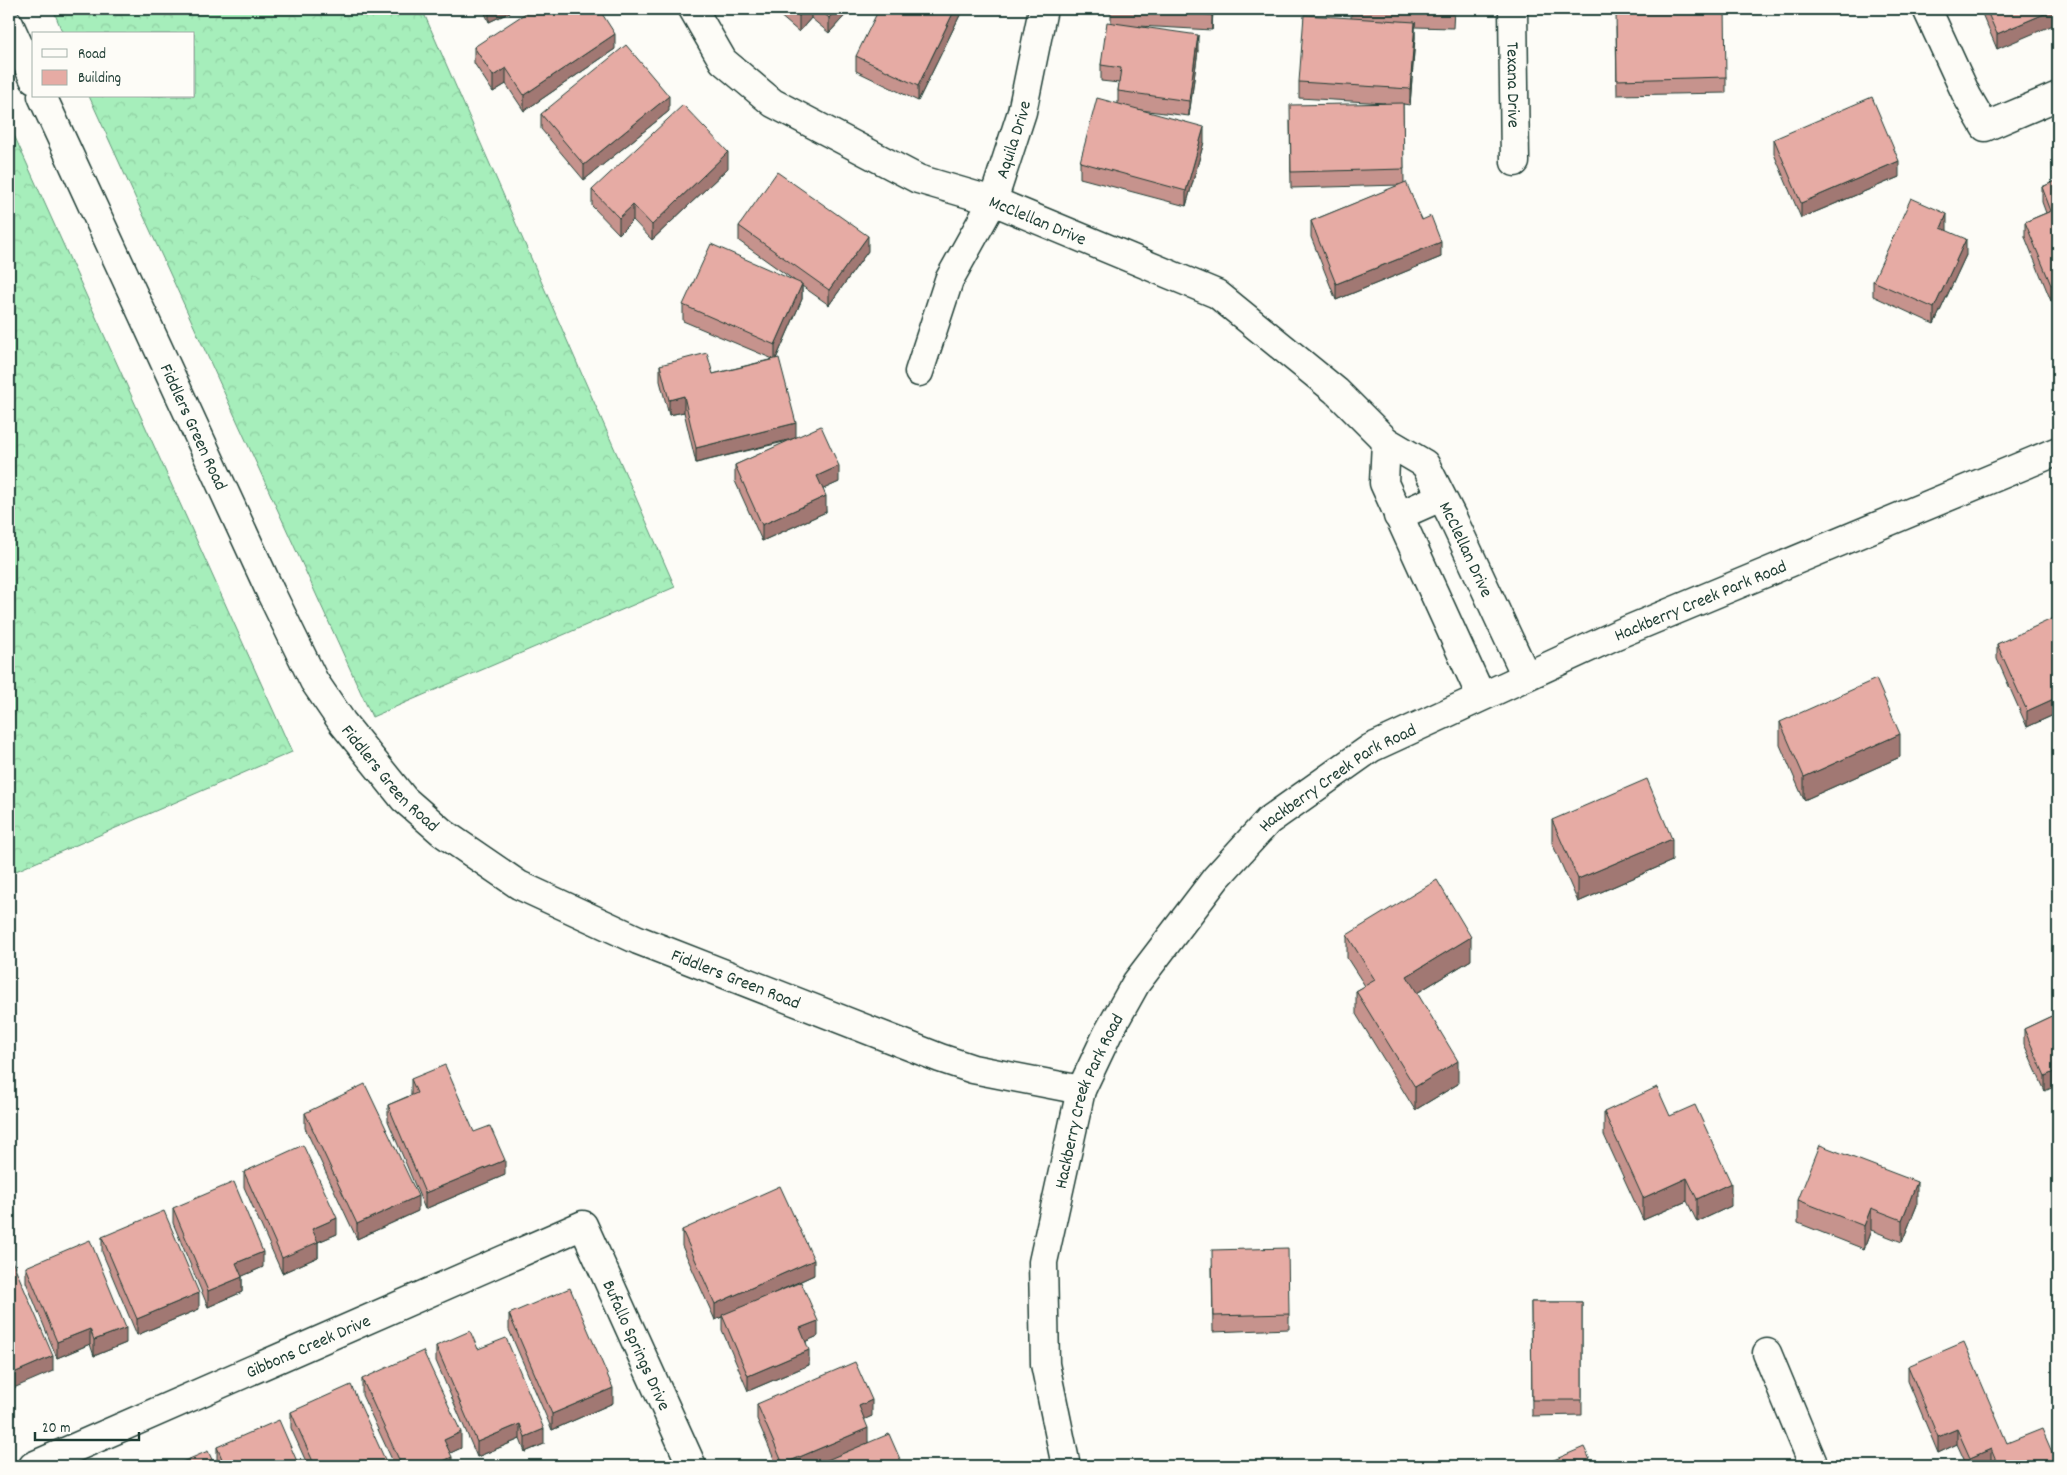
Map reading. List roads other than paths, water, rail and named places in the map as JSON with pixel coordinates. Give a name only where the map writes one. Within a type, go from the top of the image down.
[{"type":"street","name":"McClellan Drive","points":[[693,9],[723,61],[773,103],[918,179],[992,202],[1217,294],[1336,391],[1386,440],[1424,464],[1526,676]]},
{"type":"street","name":"Aquila Drive","points":[[918,372],[949,280],[992,202],[1022,112],[1043,9]]},
{"type":"street","name":"Texana Drive","points":[[1513,9],[1515,162]]},
{"type":"street","points":[[1927,9],[1966,96],[1985,127],[2058,96]]},
{"type":"street","points":[[9,24],[32,75]]},
{"type":"street","name":"Fiddlers Green Road","points":[[43,98],[267,584],[314,681],[342,722],[404,799],[443,832],[519,885],[638,940],[940,1058],[973,1068],[1081,1090]]},
{"type":"street","points":[[1386,440],[1384,483],[1481,696]]},
{"type":"street","name":"Hackberry Creek Park Road","points":[[1066,1466],[1045,1364],[1043,1262],[1081,1090],[1108,1033],[1136,983],[1216,878],[1268,821],[1371,748],[1481,696],[1616,635],[2058,451]]},
{"type":"street","points":[[1398,516],[1441,497]]},
{"type":"street","name":"Gibbons Creek Drive","points":[[33,1466],[583,1225]]},
{"type":"street","name":"Bufallo Springs Drive","points":[[583,1225],[692,1466]]},
{"type":"street","points":[[1767,1353],[1814,1466]]}]
